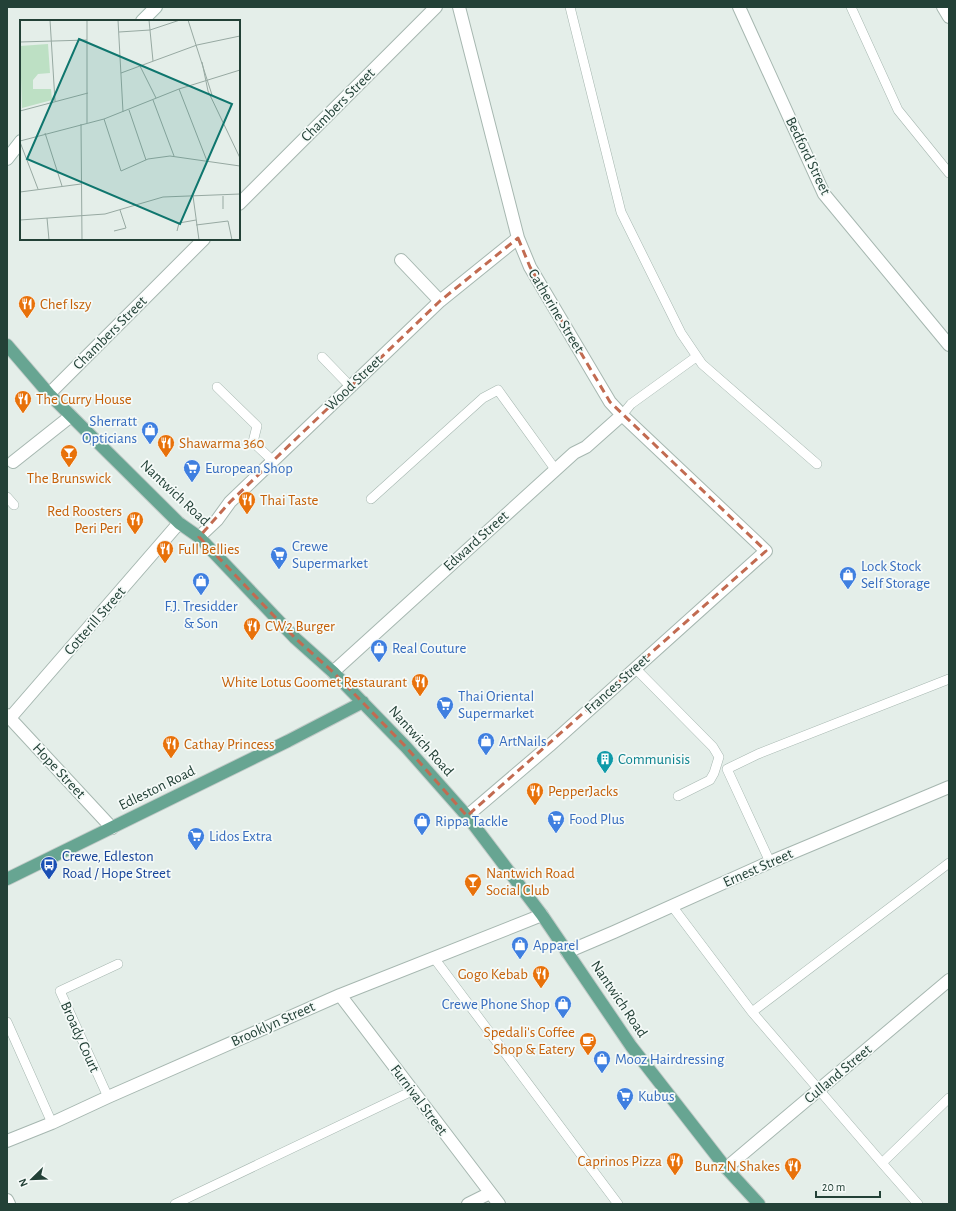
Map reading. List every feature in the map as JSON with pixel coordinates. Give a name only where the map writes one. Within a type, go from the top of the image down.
[{"type":"main road","name":"Nantwich Road","points":[[7,345],[49,394],[179,523],[199,537],[295,638],[333,672],[406,747],[466,816],[542,915],[631,1046],[726,1168],[759,1204]]},
{"type":"main road","name":"Edleston Road","points":[[7,879],[363,702]]},
{"type":"street","points":[[143,20],[156,7]]},
{"type":"street","name":"Chambers Street","points":[[240,203],[436,7]]},
{"type":"street","name":"Catherine Street","points":[[459,7],[518,238],[530,267],[610,402],[766,551]]},
{"type":"street","name":"Bedford Street","points":[[738,7],[824,194],[949,346]]},
{"type":"street","points":[[943,7],[949,17]]},
{"type":"street","points":[[7,149],[20,142]]},
{"type":"street","points":[[7,159],[20,142]]},
{"type":"street","name":"Wood Street","points":[[199,537],[217,520],[230,502],[440,301],[518,238]]},
{"type":"street","name":"Chambers Street","points":[[49,394],[203,240]]},
{"type":"street","points":[[401,260],[440,301]]},
{"type":"street","name":"Edward Street","points":[[333,672],[555,469],[574,453],[586,447],[622,415]]},
{"type":"street","points":[[13,462],[71,416]]},
{"type":"street","name":"Cotterill Street","points":[[9,717],[179,523]]},
{"type":"street","name":"Frances Street","points":[[466,816],[549,746],[766,551]]},
{"type":"street","name":"Hope Street","points":[[9,717],[112,828]]},
{"type":"street","name":"Ernest Street","points":[[567,952],[770,862],[949,787]]},
{"type":"street","name":"Brooklyn Street","points":[[7,1141],[52,1123],[340,995],[542,915]]},
{"type":"street","name":"Culland Street","points":[[726,1168],[949,980]]},
{"type":"street","name":"Furnival Street","points":[[340,995],[499,1204]]},
{"type":"street","points":[[468,1204],[490,1193]]},
{"type":"street","points":[[7,1200],[9,1204]]},
{"type":"lane","points":[[570,7],[621,212],[681,333],[696,358],[702,364],[817,464]]},
{"type":"lane","points":[[851,7],[898,110],[949,173]]},
{"type":"lane","points":[[322,357],[351,387]]},
{"type":"lane","points":[[622,415],[631,404],[696,358]]},
{"type":"lane","points":[[217,387],[257,426],[254,442],[273,461]]},
{"type":"lane","points":[[371,499],[484,398],[498,390],[555,469]]},
{"type":"lane","points":[[7,497],[14,505]]},
{"type":"lane","points":[[635,668],[713,747],[719,757],[710,780],[678,796]]},
{"type":"lane","points":[[770,862],[727,769],[758,754],[949,679]]},
{"type":"lane","points":[[752,1012],[949,863]]},
{"type":"lane","points":[[672,906],[752,1012],[918,1204]]},
{"type":"lane","points":[[434,958],[618,1204]]},
{"type":"lane","name":"Broady Court","points":[[108,1097],[60,991],[118,964]]},
{"type":"lane","points":[[7,1022],[52,1123]]},
{"type":"lane","points":[[175,1204],[412,1091]]},
{"type":"lane","points":[[882,1163],[949,1098]]},
{"type":"highlighted area","points":[[518,238],[530,267],[610,402],[766,551],[467,816],[406,747],[333,672],[295,638],[199,537],[230,502],[440,301]]},
{"type":"place","name":"Chef Iszy","points":[[27,319]]},
{"type":"place","name":"The Curry House","points":[[23,414]]},
{"type":"place","name":"Sherratt Opticians","points":[[150,445]]},
{"type":"place","name":"Shawarma 360","points":[[166,458]]},
{"type":"place","name":"The Brunswick","points":[[69,468]]},
{"type":"place","name":"European Shop","points":[[192,483]]},
{"type":"place","name":"Thai Taste","points":[[247,515]]},
{"type":"place","name":"Red Roosters Peri Peri","points":[[135,535]]},
{"type":"place","name":"Full Bellies","points":[[165,564]]},
{"type":"place","name":"Crewe Supermarket","points":[[279,570]]},
{"type":"place","name":"Lock Stock Self Storage","points":[[848,590]]},
{"type":"place","name":"F.J. Tresidder & Son","points":[[201,596]]},
{"type":"place","name":"CW2 Burger","points":[[252,641]]},
{"type":"place","name":"Real Couture","points":[[379,663]]},
{"type":"place","name":"White Lotus Goomet Restaurant","points":[[420,697]]},
{"type":"place","name":"Thai Oriental Supermarket","points":[[445,720]]},
{"type":"place","name":"ArtNails","points":[[486,756]]},
{"type":"place","name":"Cathay Princess","points":[[171,759]]},
{"type":"place","name":"Communisis","points":[[605,774]]},
{"type":"place","name":"PepperJacks","points":[[535,806]]},
{"type":"place","name":"Food Plus","points":[[556,834]]},
{"type":"place","name":"Rippa Tackle","points":[[422,836]]},
{"type":"place","name":"Lidos Extra","points":[[196,851]]},
{"type":"place","name":"Crewe, Edleston Road / Hope Street","points":[[49,880]]},
{"type":"place","name":"Nantwich Road Social Club","points":[[473,897]]},
{"type":"place","name":"Apparel","points":[[520,960]]},
{"type":"place","name":"Gogo Kebab","points":[[541,989]]},
{"type":"place","name":"Crewe Phone Shop","points":[[563,1019]]},
{"type":"place","name":"Spedali's Coffee Shop & Eatery","points":[[588,1056]]},
{"type":"place","name":"Mooz Hairdressing","points":[[602,1074]]},
{"type":"place","name":"Kubus","points":[[625,1111]]},
{"type":"place","name":"Caprinos Pizza","points":[[675,1176]]},
{"type":"place","name":"Bunz N Shakes","points":[[793,1181]]}]
